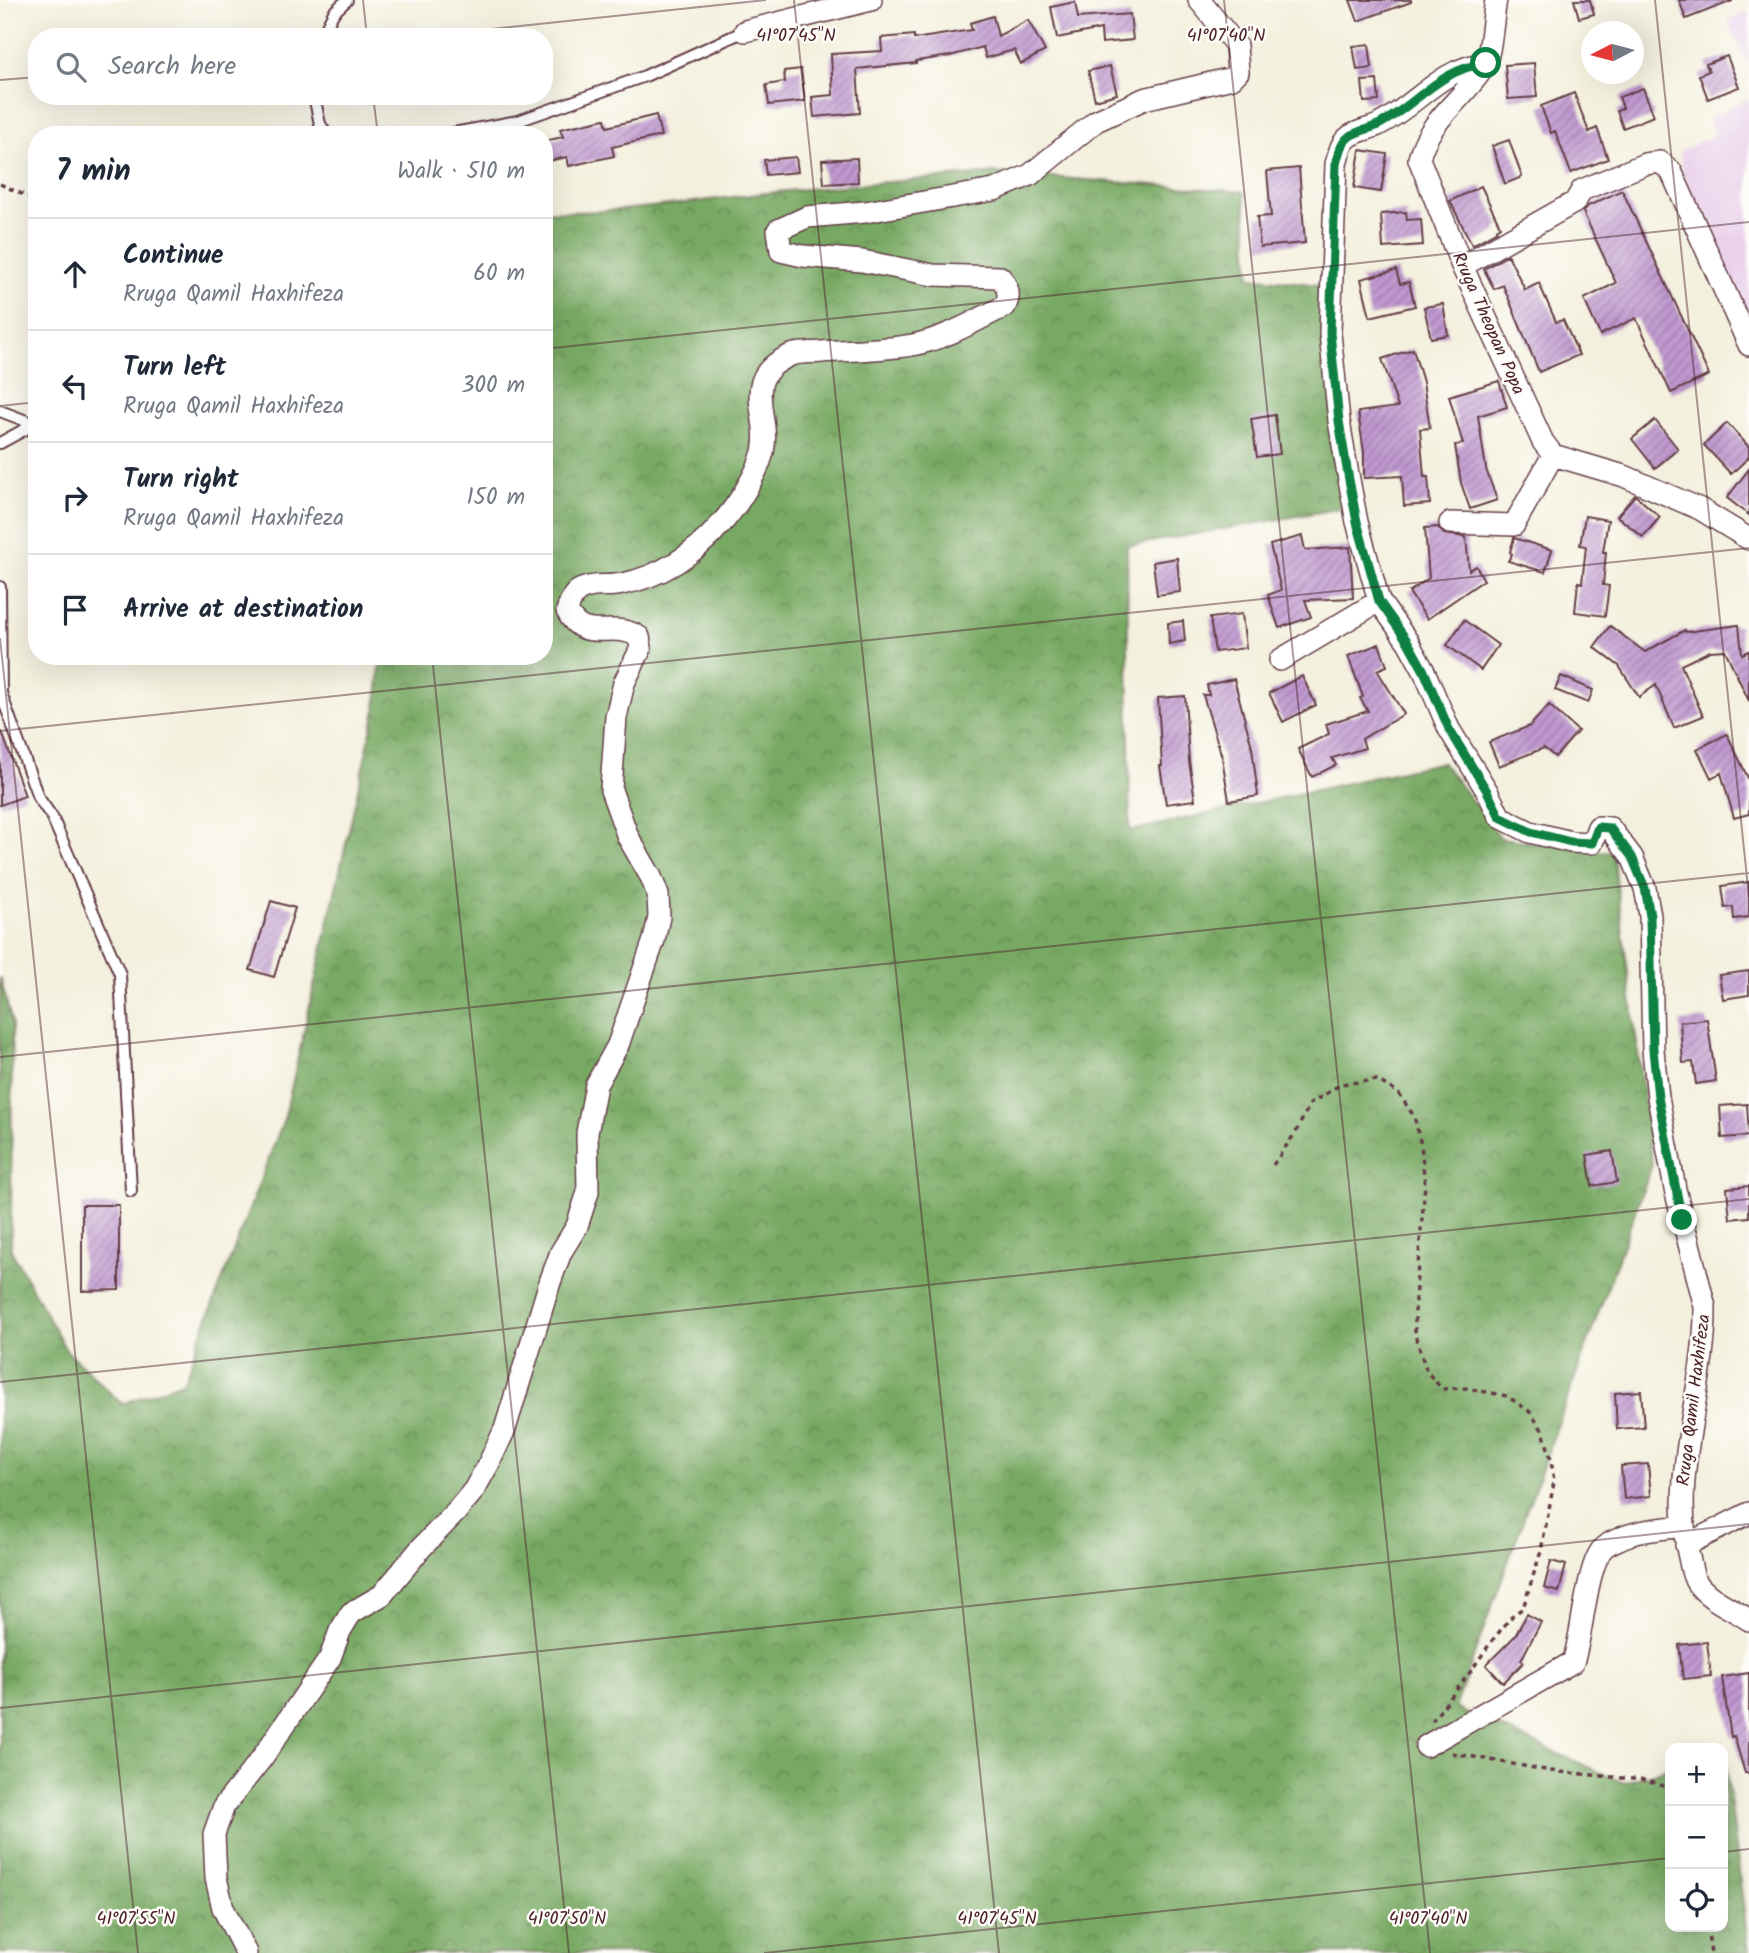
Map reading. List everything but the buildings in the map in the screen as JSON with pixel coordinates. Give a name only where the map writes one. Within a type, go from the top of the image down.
[{"type":"street","points":[[745,31],[872,0]]},
{"type":"street","points":[[246,1953],[223,1908],[216,1878],[214,1834],[224,1806],[262,1758],[330,1658],[340,1630],[351,1613],[382,1595],[474,1490],[489,1463],[505,1429],[550,1282],[561,1252],[577,1226],[588,1192],[587,1133],[596,1085],[618,1045],[654,940],[659,917],[657,895],[651,877],[628,837],[611,790],[616,717],[624,683],[641,648],[639,637],[629,630],[586,630],[573,624],[567,611],[571,597],[584,588],[623,584],[659,573],[700,547],[722,523],[745,489],[762,454],[765,439],[759,395],[761,382],[772,368],[792,354],[913,345],[949,334],[1005,306],[1008,300],[1007,285],[1000,277],[933,275],[862,261],[803,256],[781,251],[778,230],[807,217],[865,212],[994,190],[1030,175],[1096,121],[1143,99],[1232,78],[1238,72],[1236,45],[1199,0]]},
{"type":"street","name":"Rruga Theopan Popa","points":[[1496,0],[1486,63],[1446,110],[1423,144],[1419,159],[1462,266],[1543,442],[1553,455]]},
{"type":"street","name":"Rruga Qamil Haxhifeza","points":[[1486,63],[1470,65],[1450,73],[1381,123],[1349,137],[1340,148],[1330,333],[1347,469],[1357,522],[1379,601],[1408,642],[1424,671],[1449,729],[1500,817],[1531,832],[1571,842],[1592,843],[1598,827],[1610,828],[1632,857],[1645,888],[1650,916],[1653,1050],[1658,1097],[1675,1189],[1705,1307],[1699,1378],[1682,1487],[1684,1535],[1695,1581],[1710,1596],[1749,1620]]},
{"type":"street","points":[[1462,266],[1575,202],[1582,190],[1645,163],[1660,162],[1671,171],[1749,345]]},
{"type":"street","points":[[1450,523],[1514,525],[1553,455],[1623,476],[1700,509],[1749,539]]},
{"type":"street","points":[[1280,660],[1379,601]]},
{"type":"street","points":[[1426,1746],[1573,1662],[1579,1647],[1591,1577],[1598,1556],[1605,1546],[1621,1537],[1684,1535],[1749,1513]]},
{"type":"lane","points":[[326,28],[334,12],[348,0]]},
{"type":"lane","points":[[491,126],[518,121],[645,76],[745,31]]},
{"type":"lane","points":[[316,105],[321,126]]},
{"type":"lane","points":[[0,411],[28,422]]},
{"type":"lane","points":[[0,443],[28,429]]},
{"type":"lane","points":[[0,587],[1,693],[38,797],[52,817],[120,974],[131,1191]]},
{"type":"path","points":[[0,184],[28,197]]},
{"type":"path","points":[[1273,1166],[1296,1132],[1310,1104],[1341,1084],[1377,1080],[1398,1093],[1414,1115],[1421,1145],[1425,1185],[1415,1299],[1415,1335],[1427,1372],[1442,1389],[1465,1388],[1507,1396],[1529,1411],[1543,1431],[1551,1459],[1554,1482],[1549,1510],[1541,1551],[1523,1608],[1513,1615],[1433,1718],[1426,1746],[1439,1751],[1551,1771],[1643,1780],[1665,1787]]},
{"type":"path","points":[[1708,1932],[1712,1953]]},
{"type":"shaded area","points":[[1749,11],[1749,67],[1728,21]]},
{"type":"shaded area","points":[[1749,98],[1749,319],[1684,177],[1680,151],[1715,135],[1708,119]]},
{"type":"green space","points":[[996,173],[1244,192],[1250,277],[1319,285],[1343,508],[1127,546],[1130,831],[1442,762],[1501,838],[1613,853],[1652,1165],[1455,1708],[1624,1783],[1665,1769],[1665,1932],[1728,1932],[1728,1782],[1749,1953],[0,1953],[0,977],[12,1023],[11,1250],[66,1350],[122,1404],[183,1382],[285,1116],[376,709],[380,665],[553,665],[553,211],[628,209],[796,190]]},
{"type":"route","points":[[1486,63],[1470,65],[1450,73],[1381,123],[1349,137],[1340,148],[1336,164],[1330,333],[1347,469],[1357,522],[1379,601],[1408,642],[1424,671],[1449,729],[1500,817],[1531,832],[1571,842],[1592,843],[1598,827],[1610,828],[1632,857],[1645,888],[1650,916],[1653,1050],[1658,1097],[1682,1220]]}]
